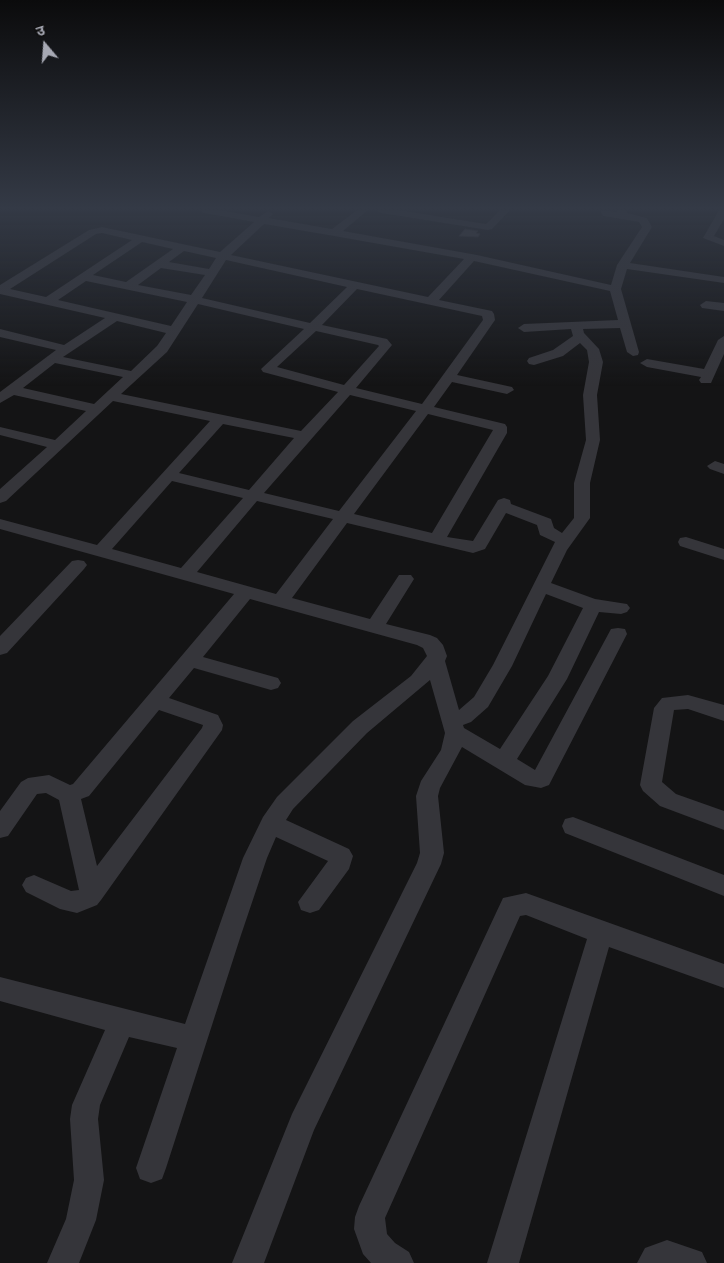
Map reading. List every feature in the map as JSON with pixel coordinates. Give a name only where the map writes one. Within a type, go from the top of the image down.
[{"type":"street","points":[[35,269],[0,290],[175,331]]},
{"type":"street","points":[[48,301],[96,269]]},
{"type":"street","points":[[128,286],[153,269]]},
{"type":"street","points":[[189,269],[213,273]]},
{"type":"street","points":[[0,498],[162,349],[215,269]]},
{"type":"street","points":[[280,601],[489,320],[489,316],[481,311],[282,269]]},
{"type":"street","points":[[431,301],[461,269]]},
{"type":"street","points":[[525,269],[614,289]]},
{"type":"street","points":[[622,269],[614,289],[633,352]]},
{"type":"street","points":[[650,269],[724,280]]},
{"type":"street","points":[[84,277],[196,300],[386,345],[304,436],[185,575]]},
{"type":"street","points":[[355,285],[269,370],[496,425],[501,430],[437,539]]},
{"type":"street","points":[[706,304],[724,307]]},
{"type":"street","points":[[0,399],[66,349],[115,317]]},
{"type":"street","points":[[524,328],[578,331],[625,324]]},
{"type":"street","points":[[534,361],[558,352],[578,331]]},
{"type":"street","points":[[454,727],[481,702],[559,549],[582,518],[582,483],[593,440],[590,410],[596,355],[578,331]]},
{"type":"street","points":[[2,335],[66,349]]},
{"type":"street","points":[[646,363],[708,377],[724,340]]},
{"type":"street","points":[[53,359],[132,376]]},
{"type":"street","points":[[448,377],[507,390]]},
{"type":"street","points":[[12,390],[98,409]]},
{"type":"street","points":[[109,396],[304,436]]},
{"type":"street","points":[[100,552],[220,418]]},
{"type":"street","points":[[0,431],[58,445]]},
{"type":"street","points":[[168,475],[468,547],[477,547],[503,505],[545,522],[546,531],[566,541]]},
{"type":"street","points":[[0,524],[430,643],[436,650],[437,656],[435,661],[418,681],[360,727],[285,803],[271,824],[255,858],[192,1039],[151,1168]]},
{"type":"street","points":[[686,542],[724,555]]},
{"type":"street","points":[[0,648],[78,565]]},
{"type":"street","points":[[374,628],[405,579]]},
{"type":"street","points":[[541,586],[593,605],[620,608]]},
{"type":"street","points":[[0,829],[29,788],[36,784],[49,784],[69,794],[76,793],[86,784],[247,591]]},
{"type":"street","points":[[504,761],[557,679],[593,605]]},
{"type":"street","points":[[454,727],[533,779],[541,779],[597,677],[618,634]]},
{"type":"street","points":[[190,660],[271,683]]},
{"type":"street","points":[[248,1263],[302,1124],[429,864],[432,853],[427,796],[429,787],[451,751],[454,727],[440,687],[435,661]]},
{"type":"street","points":[[34,886],[69,901],[83,900],[92,893],[212,730],[214,724],[211,720],[156,701]]},
{"type":"street","points":[[724,713],[688,702],[669,703],[664,708],[652,785],[668,800],[724,821]]},
{"type":"street","points":[[69,794],[92,893]]},
{"type":"street","points":[[271,824],[341,856],[341,862],[310,902]]},
{"type":"street","points":[[573,826],[724,886]]},
{"type":"street","points":[[398,1263],[384,1254],[374,1243],[370,1229],[370,1217],[512,906],[526,904],[601,933],[724,976]]},
{"type":"street","points":[[503,1263],[601,933]]},
{"type":"street","points":[[0,989],[192,1039]]},
{"type":"street","points":[[63,1263],[81,1220],[89,1180],[84,1128],[86,1105],[122,1022]]},
{"type":"street","points":[[653,1263],[656,1259],[667,1256],[691,1263]]}]
